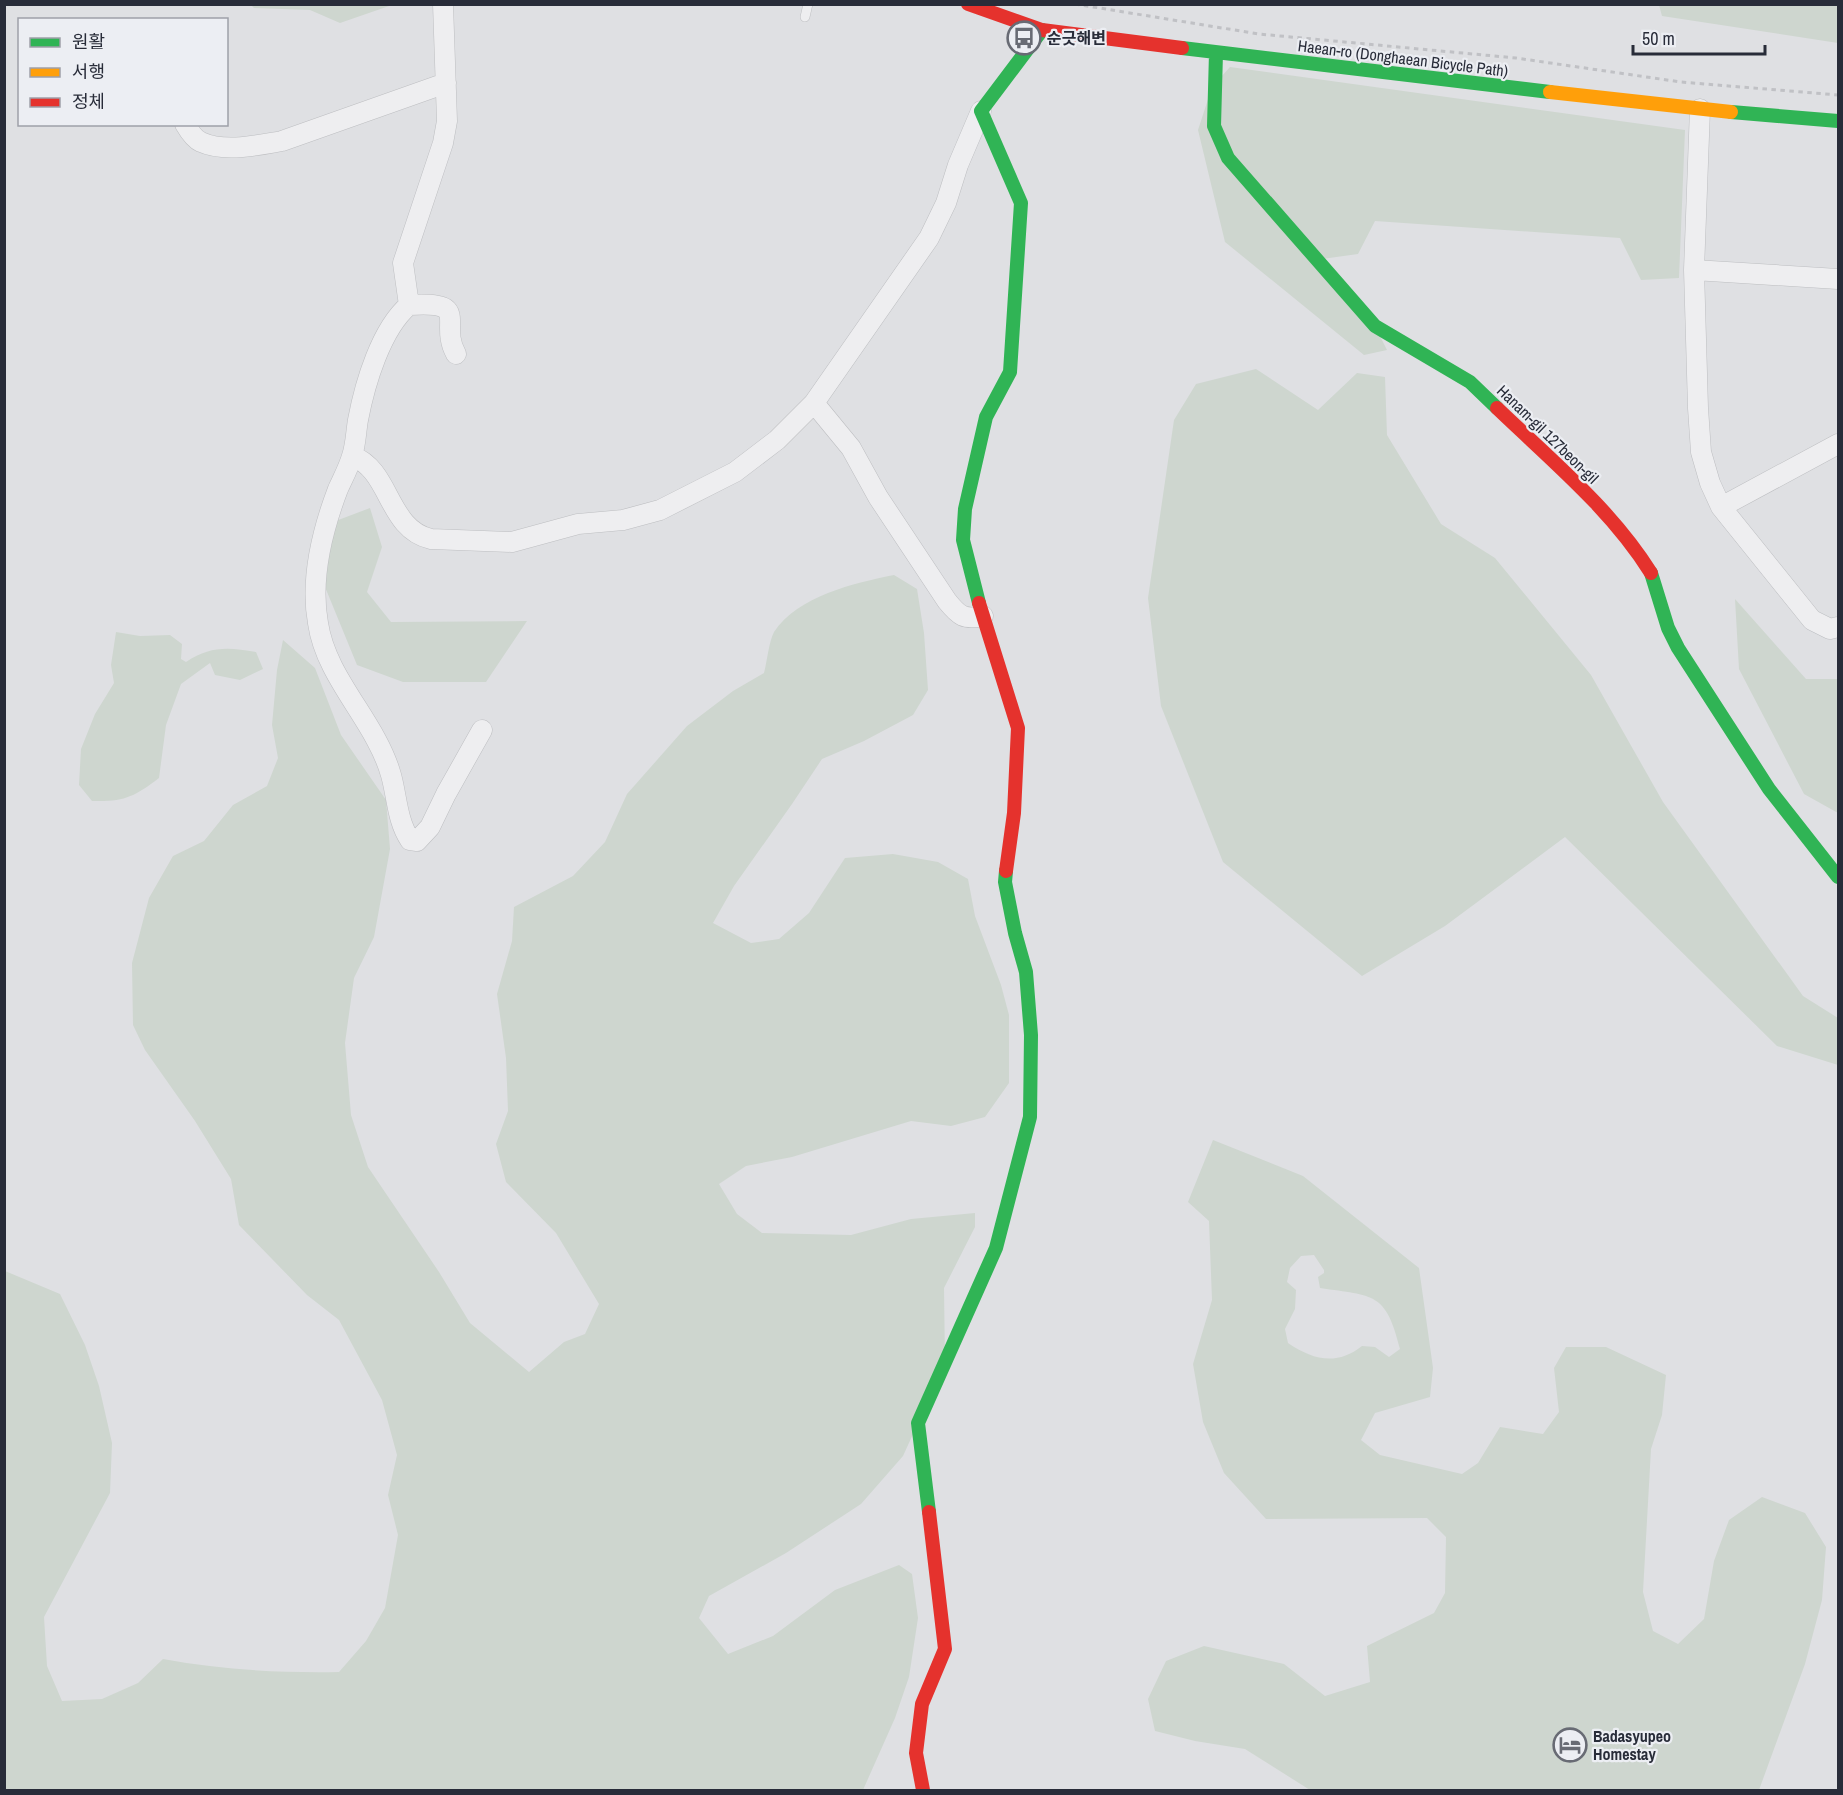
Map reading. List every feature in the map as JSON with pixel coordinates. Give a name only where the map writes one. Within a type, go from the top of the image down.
[{"type":"street","points":[[409,304],[403,263],[443,143],[447,121],[443,4]]},
{"type":"street","name":"Haean-ro (Donghaean Bicycle Path)","points":[[968,4],[1042,30],[1216,53],[1700,110],[1839,121]]},
{"type":"street","points":[[352,456],[364,460],[368,465],[409,530],[418,537],[431,539],[512,542],[578,524],[623,520],[660,510],[735,472],[777,440],[814,403],[929,238],[946,203],[958,165],[981,111],[1042,30]]},
{"type":"street","name":"Hanam-gil 127beon-gil","points":[[1216,53],[1214,126],[1228,158],[1375,326],[1470,382],[1603,510],[1636,549],[1654,578],[1668,628],[1678,648],[1769,789],[1839,877]]},
{"type":"street","points":[[186,126],[200,142],[207,144],[232,147],[257,146],[282,141],[446,82]]},
{"type":"street","points":[[1700,110],[1694,270],[1701,452],[1710,483],[1721,507],[1812,620],[1830,629],[1839,627]]},
{"type":"street","points":[[923,1791],[916,1753],[922,1704],[945,1649],[918,1423],[996,1248],[1030,1117],[1031,1035],[1026,972],[1015,933],[1005,882],[1014,813],[1017,728],[963,540],[965,509],[986,417],[1010,372],[1021,202],[981,111]]},
{"type":"street","points":[[1694,270],[1839,279]]},
{"type":"street","points":[[456,354],[451,344],[452,319],[441,305],[409,304],[398,314],[378,352],[366,386],[352,456],[338,490],[321,547],[317,567],[317,620],[320,638],[342,683],[381,747],[391,773],[404,830],[410,840],[417,841],[430,827],[482,730]]},
{"type":"street","points":[[814,403],[851,448],[878,497],[957,614],[970,619],[984,616]]},
{"type":"street","points":[[1721,507],[1839,444]]},
{"type":"lane","points":[[805,17],[808,4]]},
{"type":"path","points":[[1075,4],[1259,33],[1516,58],[1682,82],[1839,95]]},
{"type":"shaded area","points":[[251,5],[392,5],[340,23],[310,10],[254,8]]},
{"type":"shaded area","points":[[1659,5],[1838,5],[1838,43],[1662,16]]},
{"type":"shaded area","points":[[1230,67],[1685,130],[1679,278],[1641,280],[1620,238],[1375,221],[1358,254],[1322,259],[1375,326],[1387,350],[1364,355],[1225,242],[1198,130],[1212,87]]},
{"type":"shaded area","points":[[1256,369],[1318,410],[1357,373],[1385,377],[1387,435],[1441,524],[1495,558],[1591,675],[1663,802],[1803,996],[1838,1018],[1838,1065],[1777,1046],[1565,837],[1445,926],[1362,976],[1223,862],[1161,706],[1148,598],[1174,420],[1196,384]]},
{"type":"shaded area","points":[[370,508],[382,547],[367,592],[391,622],[527,621],[486,682],[403,682],[357,665],[316,565],[333,522]]},
{"type":"shaded area","points":[[894,575],[917,589],[924,633],[928,690],[913,715],[864,741],[822,759],[734,886],[713,923],[751,943],[779,939],[809,913],[845,858],[893,854],[938,862],[968,879],[975,916],[1001,985],[1009,1015],[1009,1083],[985,1117],[951,1126],[911,1121],[792,1157],[746,1166],[719,1184],[737,1214],[762,1233],[851,1235],[911,1219],[975,1213],[975,1227],[944,1288],[945,1364],[903,1456],[861,1504],[786,1553],[709,1596],[699,1618],[728,1654],[773,1636],[835,1590],[899,1565],[912,1574],[918,1618],[909,1677],[895,1718],[863,1790],[5,1790],[5,1271],[60,1294],[85,1345],[99,1386],[112,1443],[110,1493],[44,1617],[47,1666],[62,1701],[102,1699],[138,1683],[163,1659],[251,1670],[339,1672],[366,1641],[385,1608],[398,1535],[388,1495],[397,1455],[382,1400],[339,1320],[307,1295],[239,1225],[231,1179],[195,1121],[145,1050],[133,1025],[132,963],[149,898],[173,856],[204,841],[233,805],[267,786],[278,758],[272,725],[277,670],[283,640],[315,668],[341,735],[386,800],[390,849],[374,937],[354,978],[345,1043],[351,1115],[368,1167],[439,1272],[470,1323],[529,1372],[564,1342],[585,1334],[599,1304],[556,1233],[506,1182],[496,1144],[508,1111],[506,1058],[497,994],[512,941],[514,907],[573,876],[605,842],[627,794],[687,726],[733,691],[764,673],[772,636],[784,620],[797,609],[828,593]]},
{"type":"shaded area","points":[[1735,599],[1806,679],[1838,679],[1838,813],[1804,794],[1739,669]]},
{"type":"shaded area","points":[[116,632],[140,636],[170,635],[182,644],[181,659],[186,662],[211,650],[237,649],[256,652],[263,669],[240,680],[215,675],[210,663],[181,684],[166,725],[159,778],[128,797],[92,801],[79,785],[81,749],[95,714],[114,683],[111,665]]},
{"type":"shaded area","points":[[1213,1140],[1303,1176],[1419,1268],[1433,1368],[1430,1397],[1375,1413],[1361,1440],[1380,1455],[1462,1474],[1478,1463],[1500,1427],[1543,1434],[1559,1412],[1554,1368],[1566,1347],[1606,1347],[1666,1375],[1662,1415],[1651,1449],[1643,1592],[1653,1631],[1678,1644],[1704,1619],[1714,1561],[1729,1520],[1762,1497],[1805,1513],[1826,1547],[1822,1600],[1805,1664],[1759,1790],[1310,1790],[1245,1749],[1195,1741],[1155,1731],[1148,1699],[1166,1661],[1204,1646],[1284,1664],[1325,1696],[1370,1682],[1367,1646],[1434,1613],[1445,1593],[1446,1537],[1427,1518],[1266,1519],[1224,1473],[1203,1422],[1193,1364],[1212,1300],[1209,1221],[1188,1202]],"holes":[[[1314,1255],[1324,1273],[1318,1277],[1320,1288],[1365,1296],[1375,1300],[1383,1307],[1395,1330],[1400,1349],[1389,1357],[1375,1347],[1362,1346],[1343,1356],[1325,1358],[1316,1357],[1288,1343],[1285,1329],[1295,1309],[1296,1290],[1287,1282],[1290,1268],[1301,1256]]]},
{"type":"traffic: fast","points":[[979,603],[963,540],[965,509],[986,417],[1010,372],[1021,203],[981,111],[1042,30]]},
{"type":"traffic: fast","points":[[1182,48],[1550,92]]},
{"type":"traffic: fast","points":[[1216,53],[1214,126],[1228,158],[1375,326],[1470,382],[1497,408]]},
{"type":"traffic: fast","points":[[1731,112],[1838,121]]},
{"type":"traffic: fast","points":[[1651,573],[1668,628],[1678,648],[1769,789],[1838,877]]},
{"type":"traffic: fast","points":[[929,1512],[918,1423],[996,1248],[1030,1117],[1031,1035],[1026,972],[1015,933],[1005,882],[1006,871]]},
{"type":"traffic: slow","points":[[1550,92],[1731,112]]},
{"type":"traffic: jam","points":[[968,4],[1042,30],[1182,48]]},
{"type":"traffic: jam","points":[[1497,408],[1599,506],[1651,573]]},
{"type":"traffic: jam","points":[[979,603],[1018,728],[1014,813],[1006,871]]},
{"type":"traffic: jam","points":[[923,1790],[916,1753],[922,1704],[945,1649],[929,1512]]},
{"type":"place","name":"순긋해변","points":[[1024,38]]},
{"type":"place","name":"Badasyupeo Homestay","points":[[1570,1745]]}]
